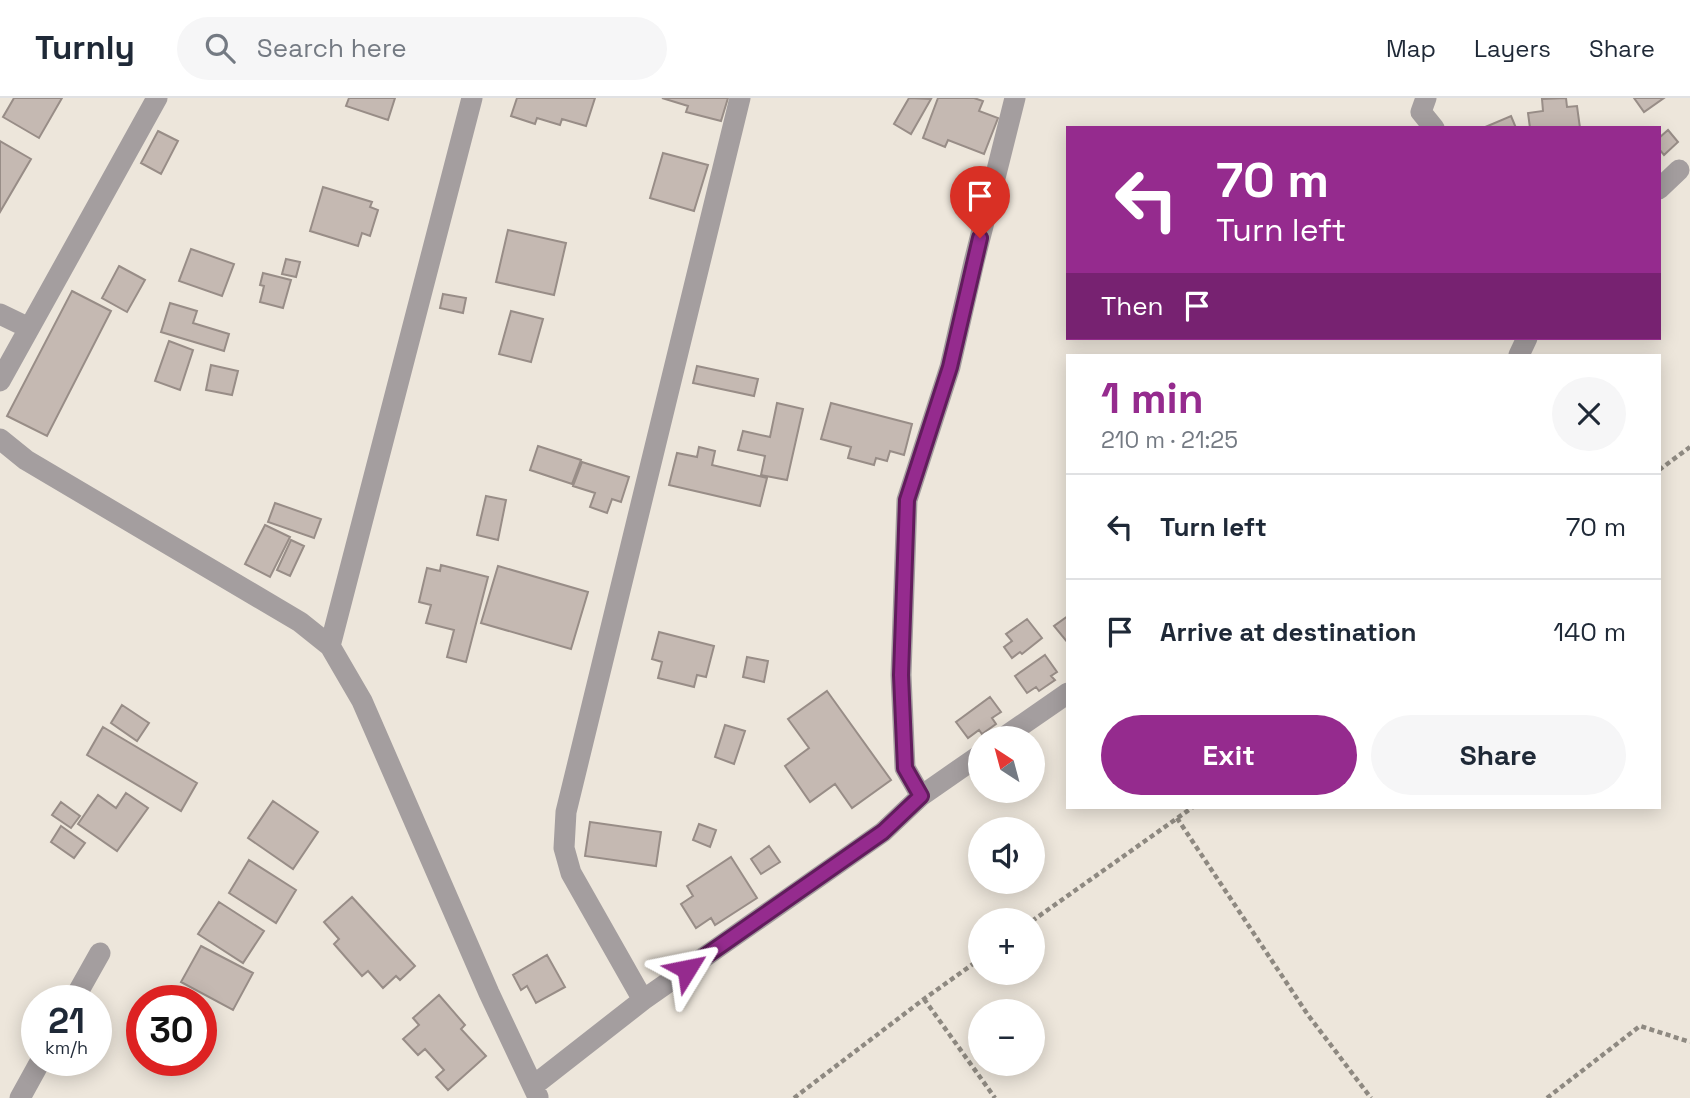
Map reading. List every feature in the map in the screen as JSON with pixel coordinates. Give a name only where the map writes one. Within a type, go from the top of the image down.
[{"type":"street","points":[[0,381],[157,98]]},
{"type":"street","points":[[330,646],[472,98]]},
{"type":"street","points":[[643,1000],[571,873],[564,848],[566,812],[740,98]]},
{"type":"street","points":[[921,796],[905,768],[904,755],[901,675],[907,500],[950,367],[1015,98]]},
{"type":"street","points":[[1426,98],[1421,112],[1432,126]]},
{"type":"street","points":[[1661,187],[1679,170]]},
{"type":"street","points":[[0,314],[29,328]]},
{"type":"street","points":[[0,439],[26,460],[300,622],[330,646],[362,701],[484,981],[536,1092],[643,1000],[883,832],[921,796],[968,763]]},
{"type":"street","points":[[1020,726],[1066,694]]},
{"type":"street","points":[[82,985],[100,953]]},
{"type":"street","points":[[20,1098],[32,1076]]},
{"type":"path","points":[[1661,469],[1690,447]]},
{"type":"path","points":[[1045,912],[1190,809]]},
{"type":"path","points":[[1177,818],[1308,1015],[1371,1098]]},
{"type":"path","points":[[794,1098],[968,968]]},
{"type":"path","points":[[924,999],[995,1098]]},
{"type":"path","points":[[1546,1098],[1640,1026],[1690,1042]]},
{"type":"building","points":[[14,98],[62,98],[39,138],[3,117]]},
{"type":"building","points":[[349,98],[395,98],[388,120],[346,106]]},
{"type":"building","points":[[517,98],[595,98],[586,126],[562,119],[560,125],[537,118],[535,124],[511,116]]},
{"type":"building","points":[[662,98],[728,98],[721,121],[686,112],[688,106]]},
{"type":"building","points":[[909,98],[931,99],[911,134],[894,124]]},
{"type":"building","points":[[938,98],[974,98],[983,101],[979,111],[998,118],[984,154],[948,140],[945,147],[923,138]]},
{"type":"building","points":[[1566,98],[1567,107],[1577,106],[1580,126],[1530,126],[1528,113],[1543,111],[1542,99]]},
{"type":"building","points":[[1634,98],[1664,98],[1644,112]]},
{"type":"building","points":[[1511,116],[1515,126],[1488,126]]},
{"type":"building","points":[[1668,130],[1678,142],[1664,155],[1661,151],[1661,136]]},
{"type":"building","points":[[158,131],[178,141],[161,174],[141,163]]},
{"type":"building","points":[[0,141],[31,159],[0,212]]},
{"type":"building","points":[[663,153],[708,165],[694,211],[650,198]]},
{"type":"building","points":[[323,187],[372,202],[370,207],[378,210],[370,236],[362,233],[358,246],[310,231]]},
{"type":"building","points":[[508,230],[566,243],[554,295],[496,282]]},
{"type":"building","points":[[191,249],[234,264],[222,296],[179,281]]},
{"type":"building","points":[[286,259],[300,262],[296,277],[282,274]]},
{"type":"building","points":[[119,266],[145,280],[127,312],[102,298]]},
{"type":"building","points":[[263,273],[291,280],[283,308],[260,302],[264,286],[260,285]]},
{"type":"building","points":[[72,291],[111,311],[47,436],[7,416]]},
{"type":"building","points":[[443,294],[466,298],[463,313],[440,308]]},
{"type":"building","points":[[170,303],[197,311],[193,323],[229,334],[224,351],[161,332]]},
{"type":"building","points":[[511,311],[543,319],[531,362],[499,354]]},
{"type":"building","points":[[169,341],[193,350],[180,390],[155,381]]},
{"type":"building","points":[[211,365],[238,371],[232,395],[206,390]]},
{"type":"building","points":[[697,366],[758,379],[754,396],[693,383]]},
{"type":"building","points":[[777,403],[803,409],[787,480],[761,475],[765,456],[738,450],[743,431],[770,437]]},
{"type":"building","points":[[831,403],[912,424],[904,455],[890,451],[887,461],[876,458],[874,465],[848,458],[851,447],[821,439]]},
{"type":"building","points":[[538,446],[581,460],[572,484],[530,470]]},
{"type":"building","points":[[699,447],[715,451],[712,465],[767,478],[760,506],[669,485],[677,453],[697,457]]},
{"type":"building","points":[[582,462],[629,477],[621,502],[612,499],[607,513],[590,507],[595,493],[573,486]]},
{"type":"building","points":[[486,496],[506,500],[498,540],[477,535]]},
{"type":"building","points":[[275,503],[321,519],[314,538],[268,522]]},
{"type":"building","points":[[265,525],[290,537],[270,577],[245,564]]},
{"type":"building","points":[[291,540],[304,546],[290,576],[277,570]]},
{"type":"building","points":[[441,565],[488,577],[466,662],[447,657],[454,630],[426,623],[431,605],[419,602],[427,568],[440,571]]},
{"type":"building","points":[[498,566],[588,592],[571,649],[481,623]]},
{"type":"building","points":[[1066,617],[1066,641],[1054,626]]},
{"type":"building","points":[[1027,619],[1042,638],[1022,654],[1020,652],[1012,658],[1004,647],[1012,641],[1006,634]]},
{"type":"building","points":[[659,632],[714,646],[706,677],[697,675],[694,687],[658,678],[662,662],[652,659]]},
{"type":"building","points":[[1045,655],[1057,672],[1051,676],[1055,680],[1039,691],[1036,687],[1027,693],[1015,676]]},
{"type":"building","points":[[747,657],[768,661],[764,682],[743,677]]},
{"type":"building","points":[[827,691],[891,780],[852,808],[835,784],[810,802],[785,766],[809,748],[788,719]]},
{"type":"building","points":[[990,697],[1001,712],[992,718],[996,724],[993,726],[968,726],[968,738],[956,722]]},
{"type":"building","points":[[122,705],[149,723],[137,741],[111,723]]},
{"type":"building","points":[[725,725],[745,731],[734,764],[715,757]]},
{"type":"building","points":[[103,727],[197,783],[181,811],[87,755]]},
{"type":"building","points":[[126,793],[148,808],[117,851],[78,824],[98,795],[116,808]]},
{"type":"building","points":[[273,801],[318,832],[293,869],[248,838]]},
{"type":"building","points":[[61,802],[80,816],[71,828],[52,815]]},
{"type":"building","points":[[590,822],[661,832],[656,866],[585,856]]},
{"type":"building","points":[[699,824],[716,830],[710,847],[693,840]]},
{"type":"building","points":[[61,826],[85,843],[74,858],[51,842]]},
{"type":"building","points":[[769,846],[780,862],[761,874],[751,859]]},
{"type":"building","points":[[731,857],[757,898],[715,925],[711,918],[696,928],[681,904],[693,896],[687,886]]},
{"type":"building","points":[[249,860],[296,890],[276,923],[229,893]]},
{"type":"building","points":[[352,897],[415,966],[400,980],[396,976],[383,988],[368,971],[362,976],[334,944],[339,939],[324,922]]},
{"type":"building","points":[[219,902],[264,931],[243,963],[198,934]]},
{"type":"building","points":[[201,946],[253,973],[233,1010],[217,1001],[217,985],[187,985],[181,982]]},
{"type":"building","points":[[547,955],[565,987],[536,1003],[527,986],[521,990],[513,975]]},
{"type":"building","points":[[439,995],[465,1025],[461,1029],[486,1056],[448,1090],[436,1077],[444,1070],[425,1049],[418,1055],[403,1039],[419,1025],[413,1018]]},
{"type":"route","points":[[687,969],[883,832],[921,796],[905,768],[901,675],[907,500],[950,367],[980,238]]}]
